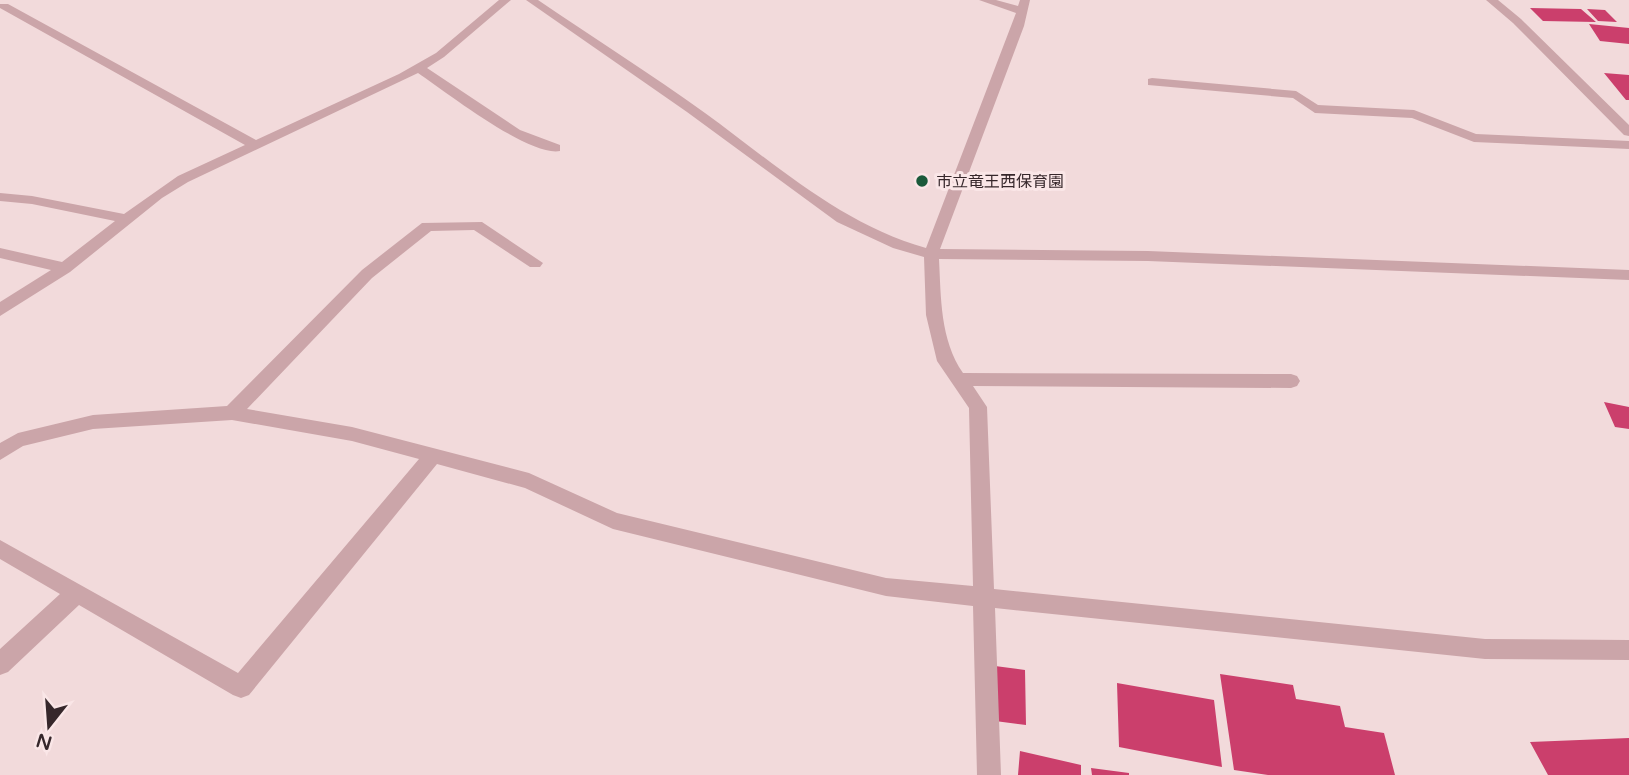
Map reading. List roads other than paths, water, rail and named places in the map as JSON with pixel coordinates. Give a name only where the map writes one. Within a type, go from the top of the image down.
[{"type":"street","points":[[2,7],[21,0]]},
{"type":"street","points":[[0,310],[65,268],[183,179],[349,104],[419,68],[440,55],[506,0]]},
{"type":"street","points":[[531,0],[691,109],[842,219],[898,245],[930,254],[1148,256],[1629,275]]},
{"type":"street","points":[[984,0],[1024,6],[930,254],[934,315],[946,361],[978,407],[989,775]]},
{"type":"street","points":[[1491,0],[1517,21],[1629,132]]},
{"type":"street","points":[[2,7],[256,146]]},
{"type":"street","points":[[419,68],[515,133],[555,148]]},
{"type":"street","points":[[1152,82],[1296,95],[1315,109],[1414,114],[1474,138],[1629,145]]},
{"type":"street","points":[[0,197],[32,200],[127,219]]},
{"type":"street","points":[[232,413],[367,274],[427,226],[477,225],[535,263]]},
{"type":"street","points":[[0,253],[65,268]]},
{"type":"street","points":[[959,379],[1291,381]]},
{"type":"street","points":[[0,453],[18,440],[93,422],[232,413],[352,434],[529,481],[613,521],[886,587],[1485,649],[1629,650]]},
{"type":"street","points":[[0,549],[241,687],[433,456]]},
{"type":"street","points":[[0,664],[77,593]]},
{"type":"place","name":"市立竜王西保育園","points":[[922,181]]}]
